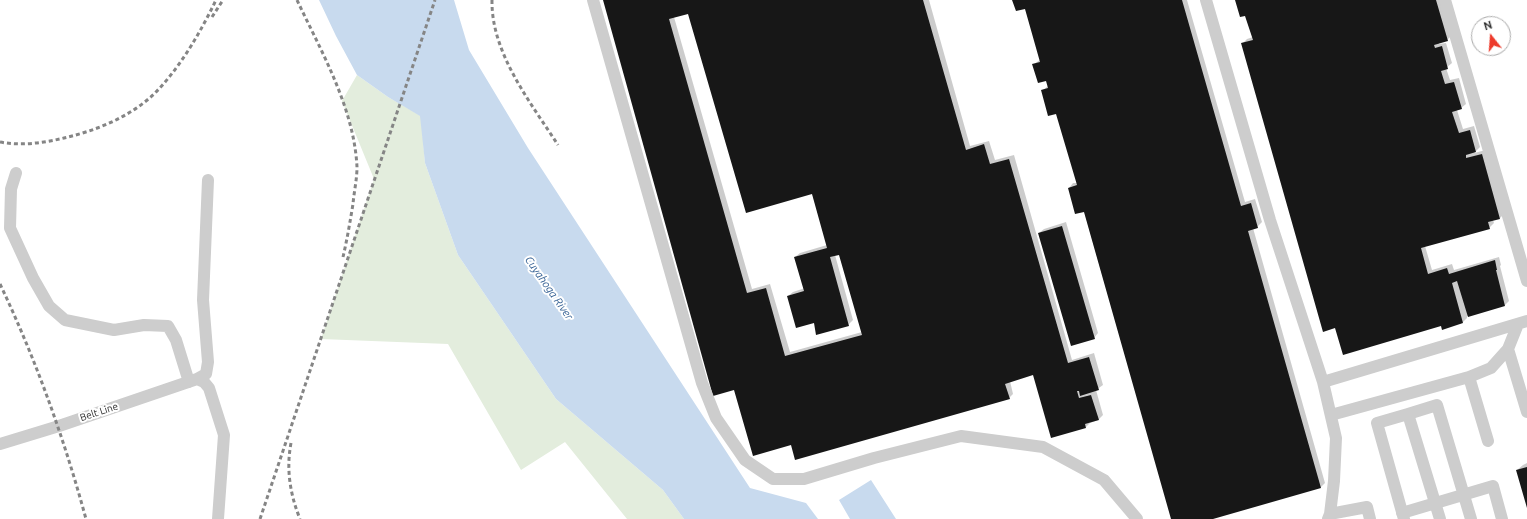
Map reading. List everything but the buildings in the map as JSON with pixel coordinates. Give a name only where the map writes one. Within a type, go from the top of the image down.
[{"type":"street","points":[[593,0],[702,383],[716,418],[744,460],[773,479],[804,480],[874,458],[962,436],[1043,447],[1104,480],[1137,519]]},
{"type":"street","points":[[1206,0],[1270,220],[1323,382],[1331,415],[1336,438],[1334,481],[1329,516],[1367,507],[1370,519]]},
{"type":"street","points":[[1445,0],[1527,281]]},
{"type":"street","points":[[16,173],[11,189],[10,228],[33,278],[49,306],[65,320],[114,330],[144,325],[168,326],[176,340],[193,381]]},
{"type":"street","points":[[193,381],[206,374],[208,362],[203,300],[208,180]]},
{"type":"street","points":[[1323,382],[1522,322]]},
{"type":"street","points":[[1331,415],[1468,378],[1491,368],[1508,349],[1522,322]]},
{"type":"street","points":[[1508,349],[1527,412]]},
{"type":"street","points":[[1468,378],[1488,441]]},
{"type":"street","points":[[193,381],[204,382],[209,388],[224,435],[218,519]]},
{"type":"street","name":"Belt Line","points":[[0,444],[193,381]]},
{"type":"street","points":[[1471,519],[1464,494],[1437,405],[1377,423],[1403,516],[1435,503],[1464,494],[1493,486],[1502,519]]},
{"type":"street","points":[[1408,414],[1440,519]]},
{"type":"green space","points":[[357,75],[388,97],[421,116],[425,163],[458,255],[556,399],[663,490],[684,519],[627,519],[565,442],[521,470],[448,344],[321,339],[374,179],[342,101]]},
{"type":"water","name":"Cuyahoga River","points":[[319,0],[454,0],[469,50],[528,148],[750,488],[806,503],[818,519],[684,519],[663,490],[556,399],[458,255],[425,163],[420,116],[388,97],[357,75]]},
{"type":"water","points":[[871,480],[896,519],[850,519],[839,500]]},
{"type":"railway","points":[[0,142],[16,144],[64,138],[100,127],[134,110],[154,94],[181,62],[216,0]]},
{"type":"railway","points":[[212,17],[223,0]]},
{"type":"railway","points":[[297,0],[335,81],[350,123],[355,145],[357,176],[343,257]]},
{"type":"railway","points":[[260,519],[435,0]]},
{"type":"railway","points":[[492,0],[493,20],[505,58],[514,77],[558,145]]},
{"type":"railway","points":[[0,284],[26,341],[59,429],[86,519]]},
{"type":"railway","points":[[291,443],[289,462],[291,491],[300,519]]}]
